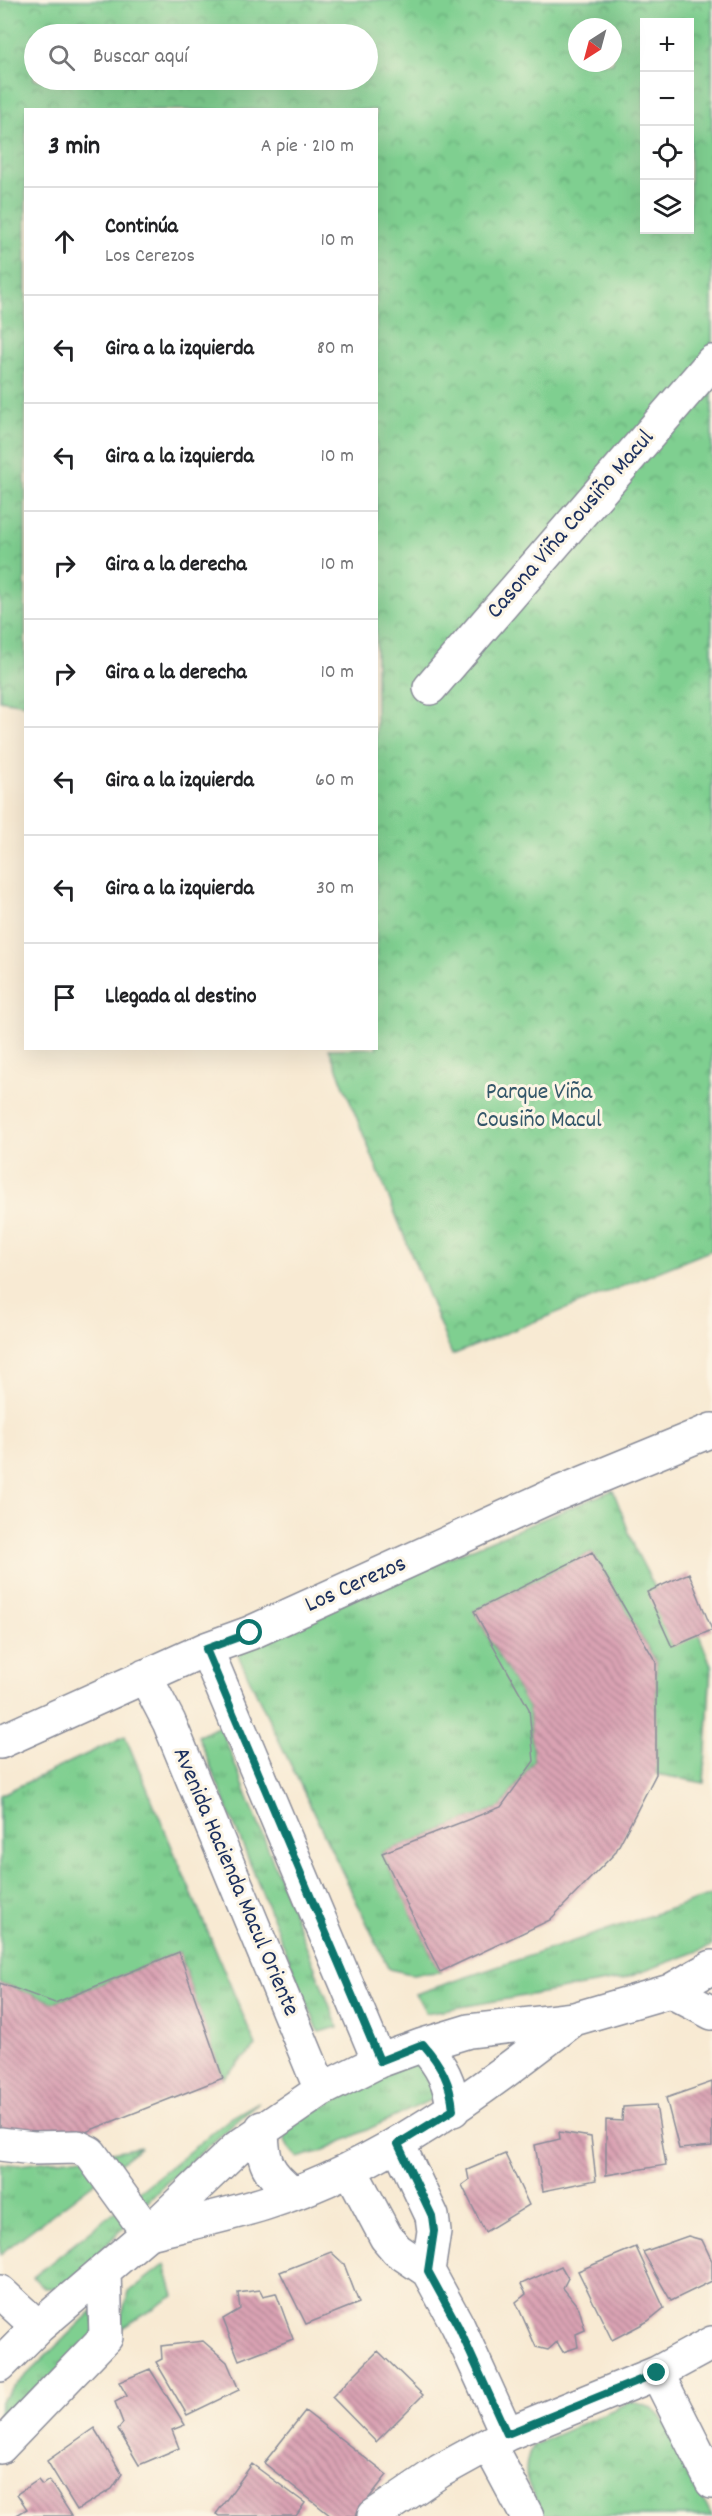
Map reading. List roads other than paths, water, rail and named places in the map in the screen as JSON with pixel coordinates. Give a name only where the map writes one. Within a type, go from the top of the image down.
[{"type":"street","name":"Casona Viña Cousiño Macul","points":[[430,688],[712,362]]},
{"type":"street","name":"Los Cerezos","points":[[0,1742],[206,1649],[250,1633],[547,1498],[712,1430]]},
{"type":"street","points":[[206,1649],[380,2061]]},
{"type":"street","name":"Avenida Hacienda Macul Oriente","points":[[145,1677],[169,1722],[321,2090]]},
{"type":"street","points":[[0,2365],[38,2327],[148,2233],[238,2147],[262,2128],[321,2090],[380,2061],[423,2044],[469,2031],[574,2019],[670,1991],[712,1967]]},
{"type":"street","points":[[670,1991],[712,2013]]},
{"type":"street","points":[[148,2233],[268,2202],[350,2169],[398,2144],[453,2110],[574,2019]]},
{"type":"street","points":[[423,2044],[445,2075],[453,2110]]},
{"type":"street","points":[[262,2128],[262,2149],[266,2166],[276,2180],[293,2193]]},
{"type":"street","points":[[0,2144],[33,2148],[78,2147],[90,2153],[148,2233]]},
{"type":"street","points":[[398,2144],[432,2216],[434,2231],[428,2271]]},
{"type":"street","points":[[350,2169],[386,2237],[398,2250],[428,2271],[458,2326],[527,2516]]},
{"type":"street","points":[[0,2447],[106,2337],[104,2272]]},
{"type":"street","points":[[0,2292],[38,2327]]},
{"type":"street","points":[[374,2516],[440,2471],[498,2439],[657,2373],[712,2343]]},
{"type":"street","points":[[657,2373],[712,2482]]},
{"type":"park label","name":"Parque Viña Cousiño Macul","points":[[539,1107]]}]
